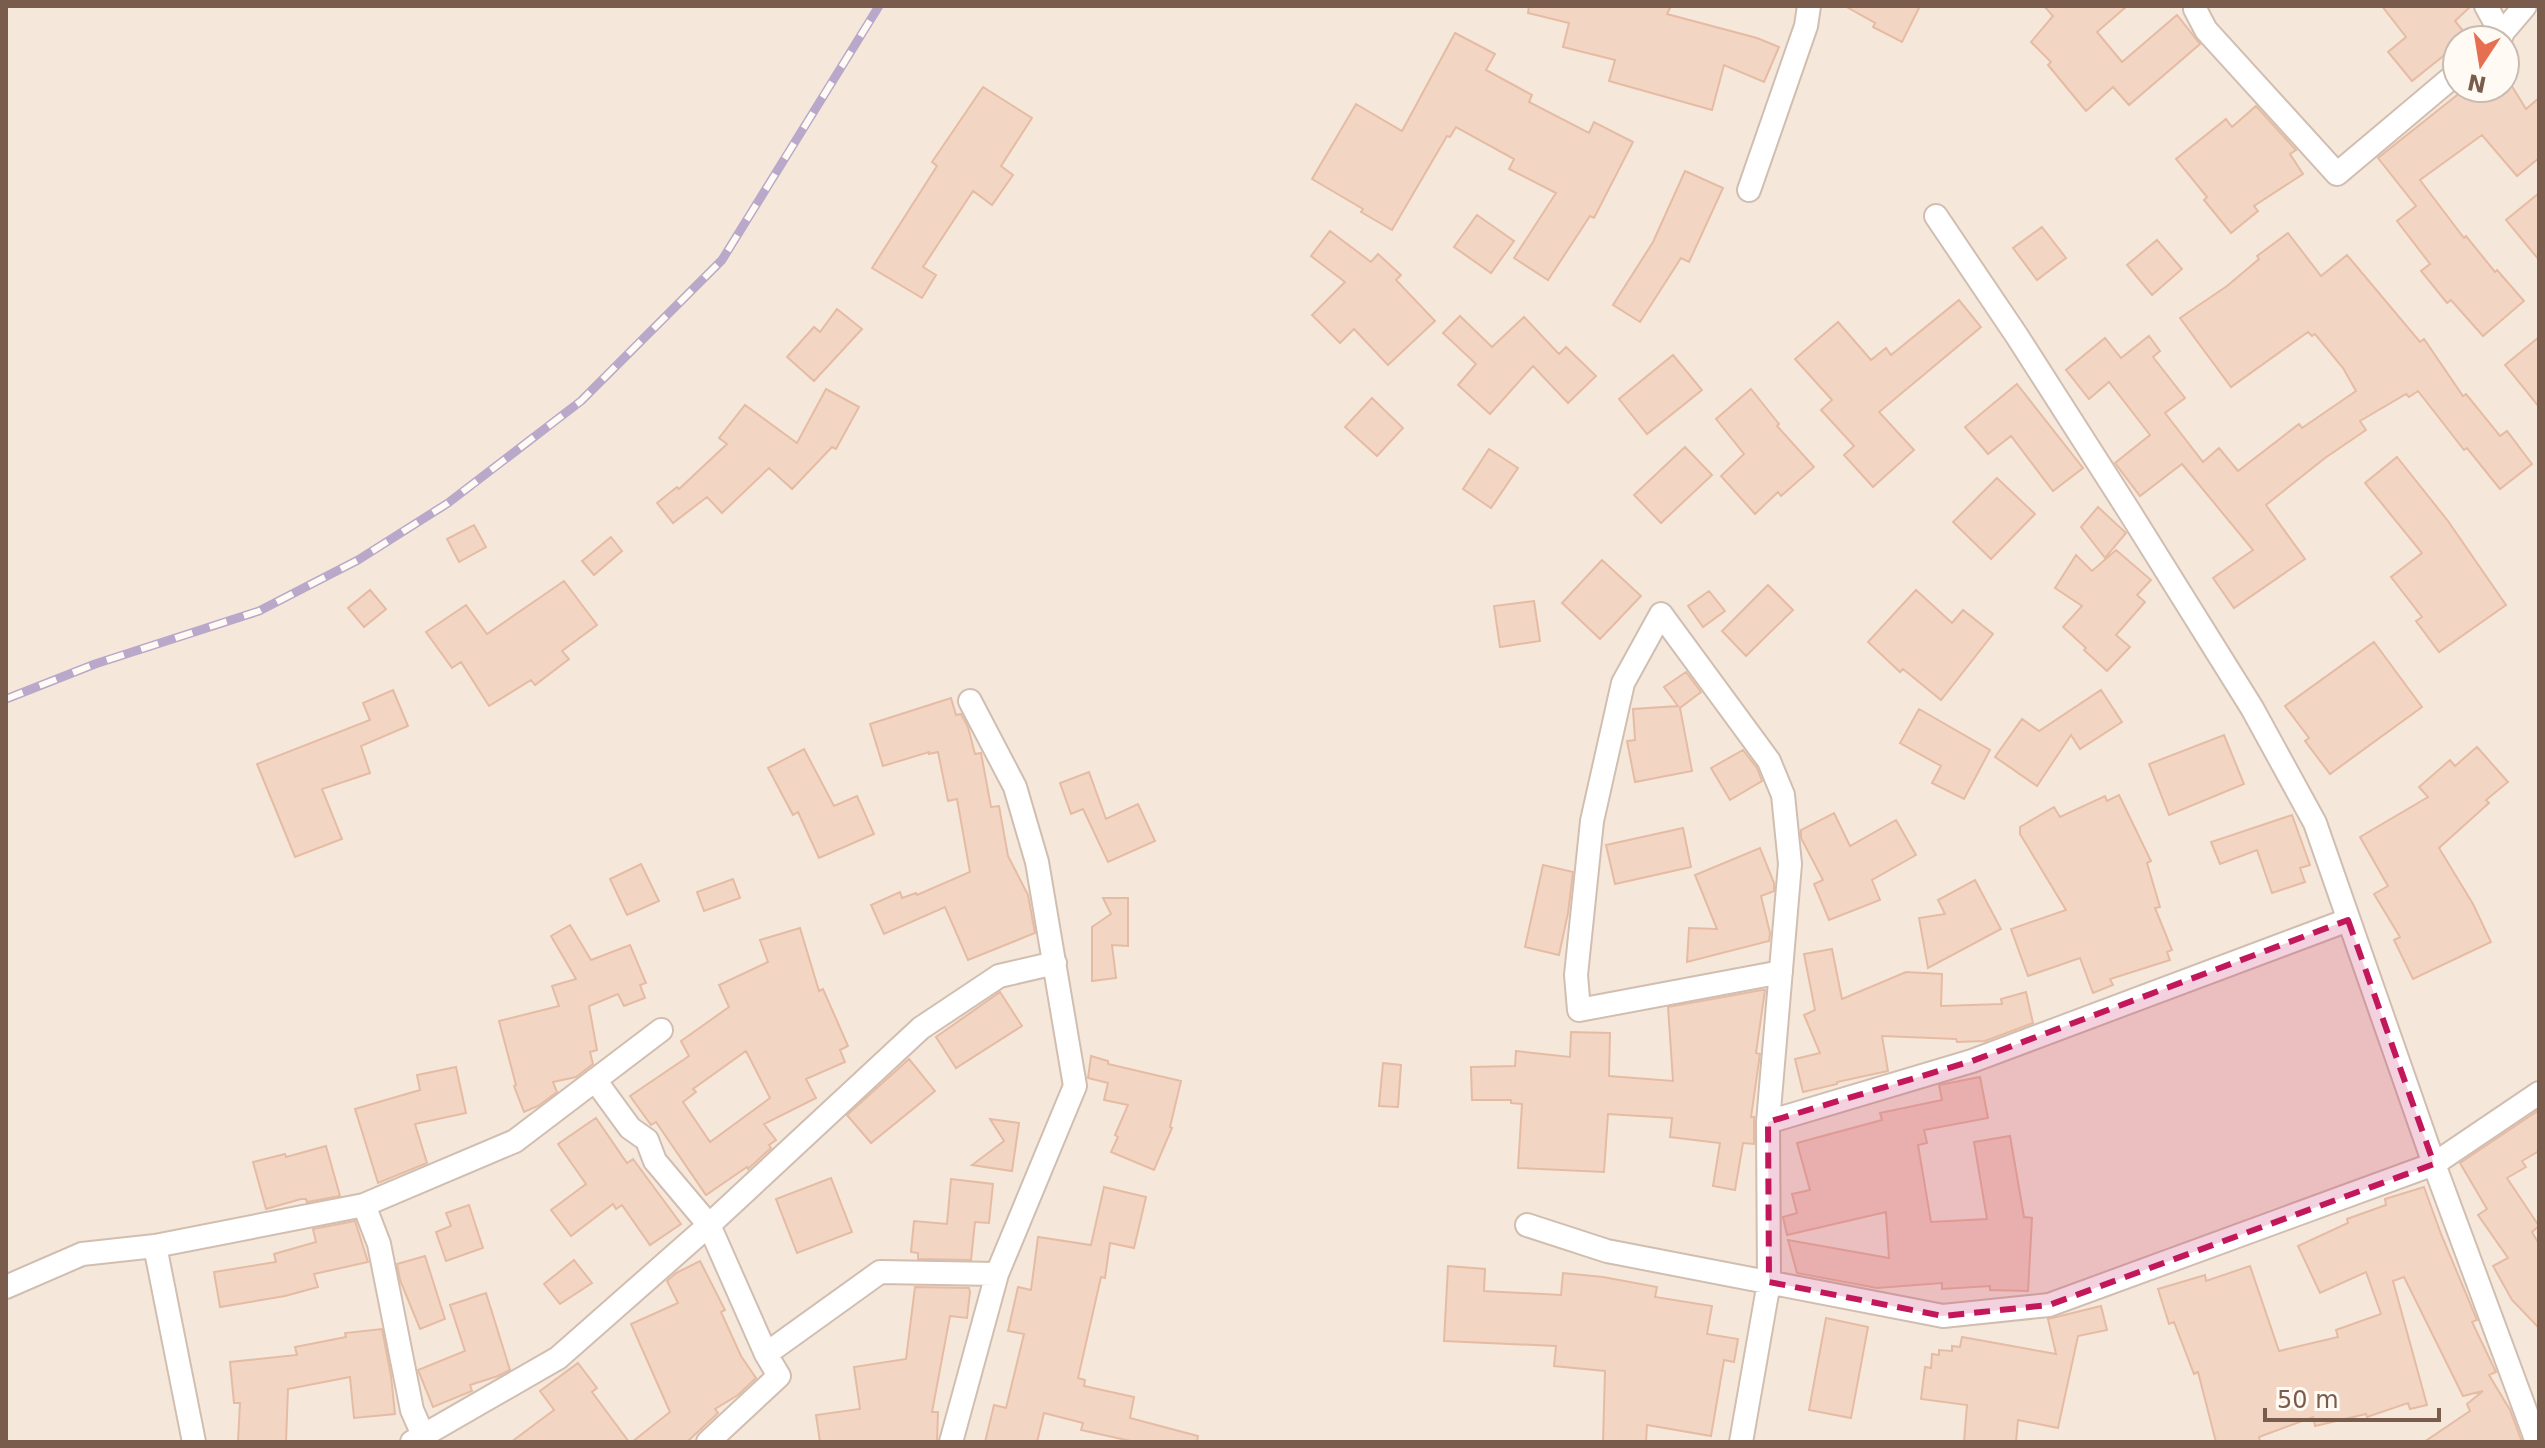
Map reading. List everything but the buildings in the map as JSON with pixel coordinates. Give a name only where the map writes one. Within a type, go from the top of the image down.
[{"type":"street","points":[[1749,190],[1806,26],[1809,6]]},
{"type":"street","points":[[2196,6],[2206,30],[2337,174],[2441,86]]},
{"type":"street","points":[[2510,24],[2525,6]]},
{"type":"street","points":[[1936,216],[2033,361],[2252,708],[2315,823],[2434,1164],[2537,1442]]},
{"type":"street","points":[[1741,1442],[1769,1282],[1768,1122],[1781,972],[1790,864],[1783,795],[1769,761],[1661,614],[1623,683],[1592,821],[1576,975],[1579,1010],[1781,972]]},
{"type":"street","points":[[951,1442],[997,1274],[1075,1086],[1037,862],[1015,787],[970,701]]},
{"type":"street","points":[[1768,1122],[1972,1061],[2348,920]]},
{"type":"street","points":[[364,1205],[379,1244],[417,1438],[558,1358],[709,1225],[921,1028],[999,976],[1055,963]]},
{"type":"street","points":[[6,1287],[82,1254],[155,1246],[364,1205],[515,1141],[661,1030]]},
{"type":"street","points":[[595,1080],[630,1128],[647,1140],[655,1161],[709,1225],[766,1354],[779,1376],[708,1442]]},
{"type":"street","points":[[1527,1225],[1607,1251],[1943,1316],[2049,1305],[2434,1164],[2539,1093]]},
{"type":"street","points":[[155,1246],[194,1442]]},
{"type":"street","points":[[766,1354],[880,1272],[997,1274]]},
{"type":"highlighted area","points":[[2348,920],[2434,1164],[2049,1305],[1943,1316],[1769,1282],[1768,1122],[1972,1061]]},
{"type":"shaded area","points":[[6,6],[2539,6],[2539,1442],[6,1442]]},
{"type":"railway","points":[[6,699],[95,664],[259,611],[358,560],[448,503],[581,401],[722,260],[879,6]]}]
